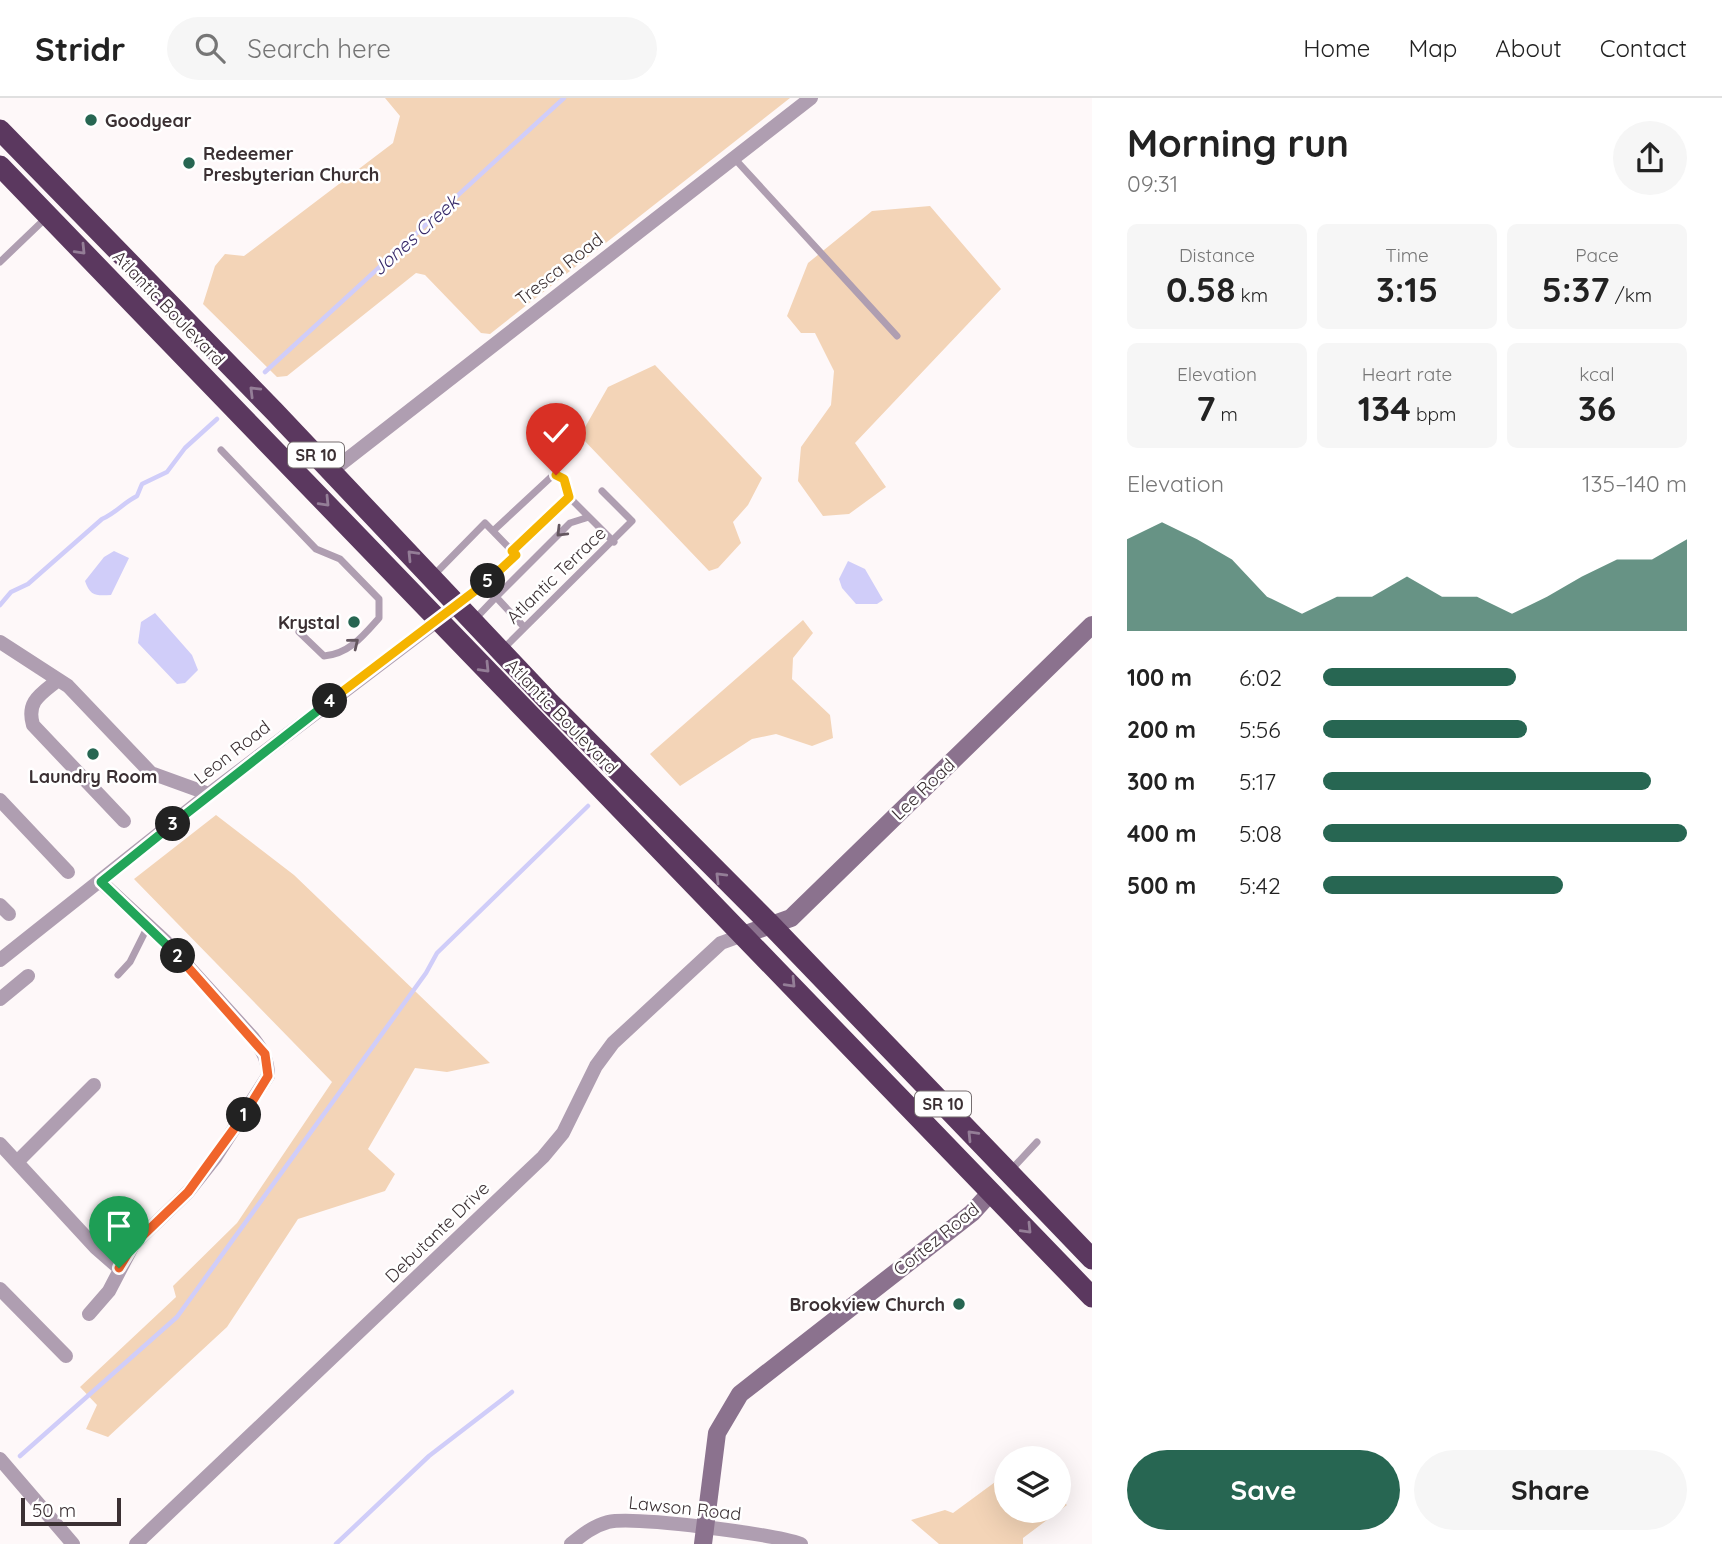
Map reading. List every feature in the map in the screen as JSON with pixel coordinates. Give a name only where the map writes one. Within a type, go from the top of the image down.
[{"type":"highway","name":"Atlantic Boulevard","points":[[0,130],[90,226],[332,471],[704,861],[770,924],[1092,1259]]},
{"type":"highway","name":"Atlantic Boulevard","points":[[0,166],[1092,1297]]},
{"type":"highway","points":[[48,216],[63,212],[76,225],[90,226]]},
{"type":"highway","points":[[283,458],[299,455],[314,471],[332,471]]},
{"type":"highway","points":[[962,1163],[978,1161],[1000,1177],[1008,1172]]},
{"type":"highway","points":[[991,1192],[998,1185],[1018,1200],[1036,1202]]},
{"type":"street","name":"Tresca Road","points":[[332,471],[811,98]]},
{"type":"street","name":"Leon Road","points":[[0,960],[209,794],[458,604]]},
{"type":"street","name":"Lee Road","points":[[743,935],[791,918],[1092,625]]},
{"type":"street","points":[[0,642],[86,702],[151,773],[209,794]]},
{"type":"street","points":[[58,680],[32,702],[30,713],[33,725],[124,821]]},
{"type":"street","points":[[0,800],[68,872]]},
{"type":"street","points":[[89,1314],[109,1291],[133,1245],[188,1192],[208,1167],[268,1076],[265,1054],[253,1038],[148,926],[101,882]]},
{"type":"street","name":"Debutante Drive","points":[[136,1544],[543,1157],[563,1133],[596,1066],[613,1044],[721,943],[743,935]]},
{"type":"street","points":[[0,999],[28,976]]},
{"type":"street","points":[[17,1162],[94,1085]]},
{"type":"street","points":[[0,1144],[96,1248],[119,1268]]},
{"type":"street","name":"Cortez Road","points":[[704,1537],[711,1464],[717,1433],[740,1394],[972,1213],[991,1192]]},
{"type":"street","points":[[0,1289],[66,1356]]},
{"type":"street","points":[[0,1459],[73,1544]]},
{"type":"street","name":"Lawson Road","points":[[571,1544],[593,1528],[608,1522],[627,1520],[704,1537],[764,1536],[801,1544]]},
{"type":"lane","points":[[733,158],[897,336]]},
{"type":"lane","points":[[0,262],[48,216]]},
{"type":"lane","points":[[222,450],[316,549],[340,559],[379,599],[379,618],[359,641],[336,655],[324,656],[299,632]]},
{"type":"lane","points":[[493,531],[556,475],[564,479],[569,497],[614,542]]},
{"type":"lane","name":"Atlantic Terrace","points":[[501,650],[614,542],[632,521],[602,491]]},
{"type":"lane","points":[[512,551],[569,497]]},
{"type":"lane","points":[[474,621],[570,523],[589,517]]},
{"type":"lane","points":[[432,576],[485,523],[516,555],[458,604]]},
{"type":"lane","points":[[496,597],[524,627]]},
{"type":"lane","points":[[118,975],[130,962],[148,926]]},
{"type":"lane","points":[[1008,1172],[1037,1142]]},
{"type":"shaded area","points":[[385,98],[790,98],[490,334],[481,333],[425,275],[416,273],[287,376],[277,377],[203,304],[215,266],[225,254],[244,256],[393,143],[400,116]]},
{"type":"shaded area","points":[[930,206],[1001,289],[855,443],[886,487],[849,514],[823,516],[798,481],[801,447],[831,405],[834,371],[815,333],[801,333],[787,316],[808,263],[872,211]]},
{"type":"shaded area","points":[[655,365],[762,478],[748,505],[733,522],[741,543],[718,568],[709,571],[580,436],[608,387]]},
{"type":"shaded area","points":[[803,620],[813,633],[793,658],[792,679],[830,715],[833,738],[812,746],[776,734],[752,739],[680,786],[650,754]]},
{"type":"shaded area","points":[[216,815],[294,875],[490,1063],[447,1072],[415,1068],[368,1149],[395,1174],[385,1191],[298,1219],[227,1327],[108,1437],[86,1429],[97,1405],[80,1387],[176,1297],[173,1286],[237,1223],[332,1082],[134,879]]},
{"type":"shaded area","points":[[994,1483],[994,1523],[1043,1523],[1023,1538],[1023,1544],[939,1544],[911,1520],[945,1510],[953,1513]]},
{"type":"water","points":[[114,551],[129,558],[111,595],[94,594],[85,581],[104,557]]},
{"type":"water","points":[[848,561],[865,569],[883,600],[877,604],[856,604],[842,588],[839,579]]},
{"type":"water","points":[[155,613],[192,655],[198,670],[185,683],[177,684],[138,643],[141,622]]},
{"type":"waterway","name":"Jones Creek","points":[[265,372],[564,98]]},
{"type":"waterway","name":"Jones Creek","points":[[0,605],[11,592],[28,584],[102,519],[137,496],[142,484],[167,472],[185,448],[217,419]]},
{"type":"waterway","points":[[20,1456],[177,1317],[426,973],[437,953],[588,806]]},
{"type":"waterway","points":[[336,1544],[429,1456],[512,1392]]},
{"type":"place","name":"Goodyear","points":[[91,120]]},
{"type":"place","name":"Redeemer Presbyterian Church","points":[[189,163]]},
{"type":"place","name":"Krystal","points":[[354,622]]},
{"type":"place","name":"Laundry Room","points":[[93,754]]},
{"type":"place","name":"Brookview Church","points":[[959,1304]]},
{"type":"route","points":[[119,1268],[133,1245],[188,1192],[215,1158],[268,1076],[268,1067],[265,1054],[253,1038],[165,940],[101,882],[209,794],[425,628],[474,595],[516,555],[512,551],[569,497],[569,488],[564,479],[556,475]]}]
